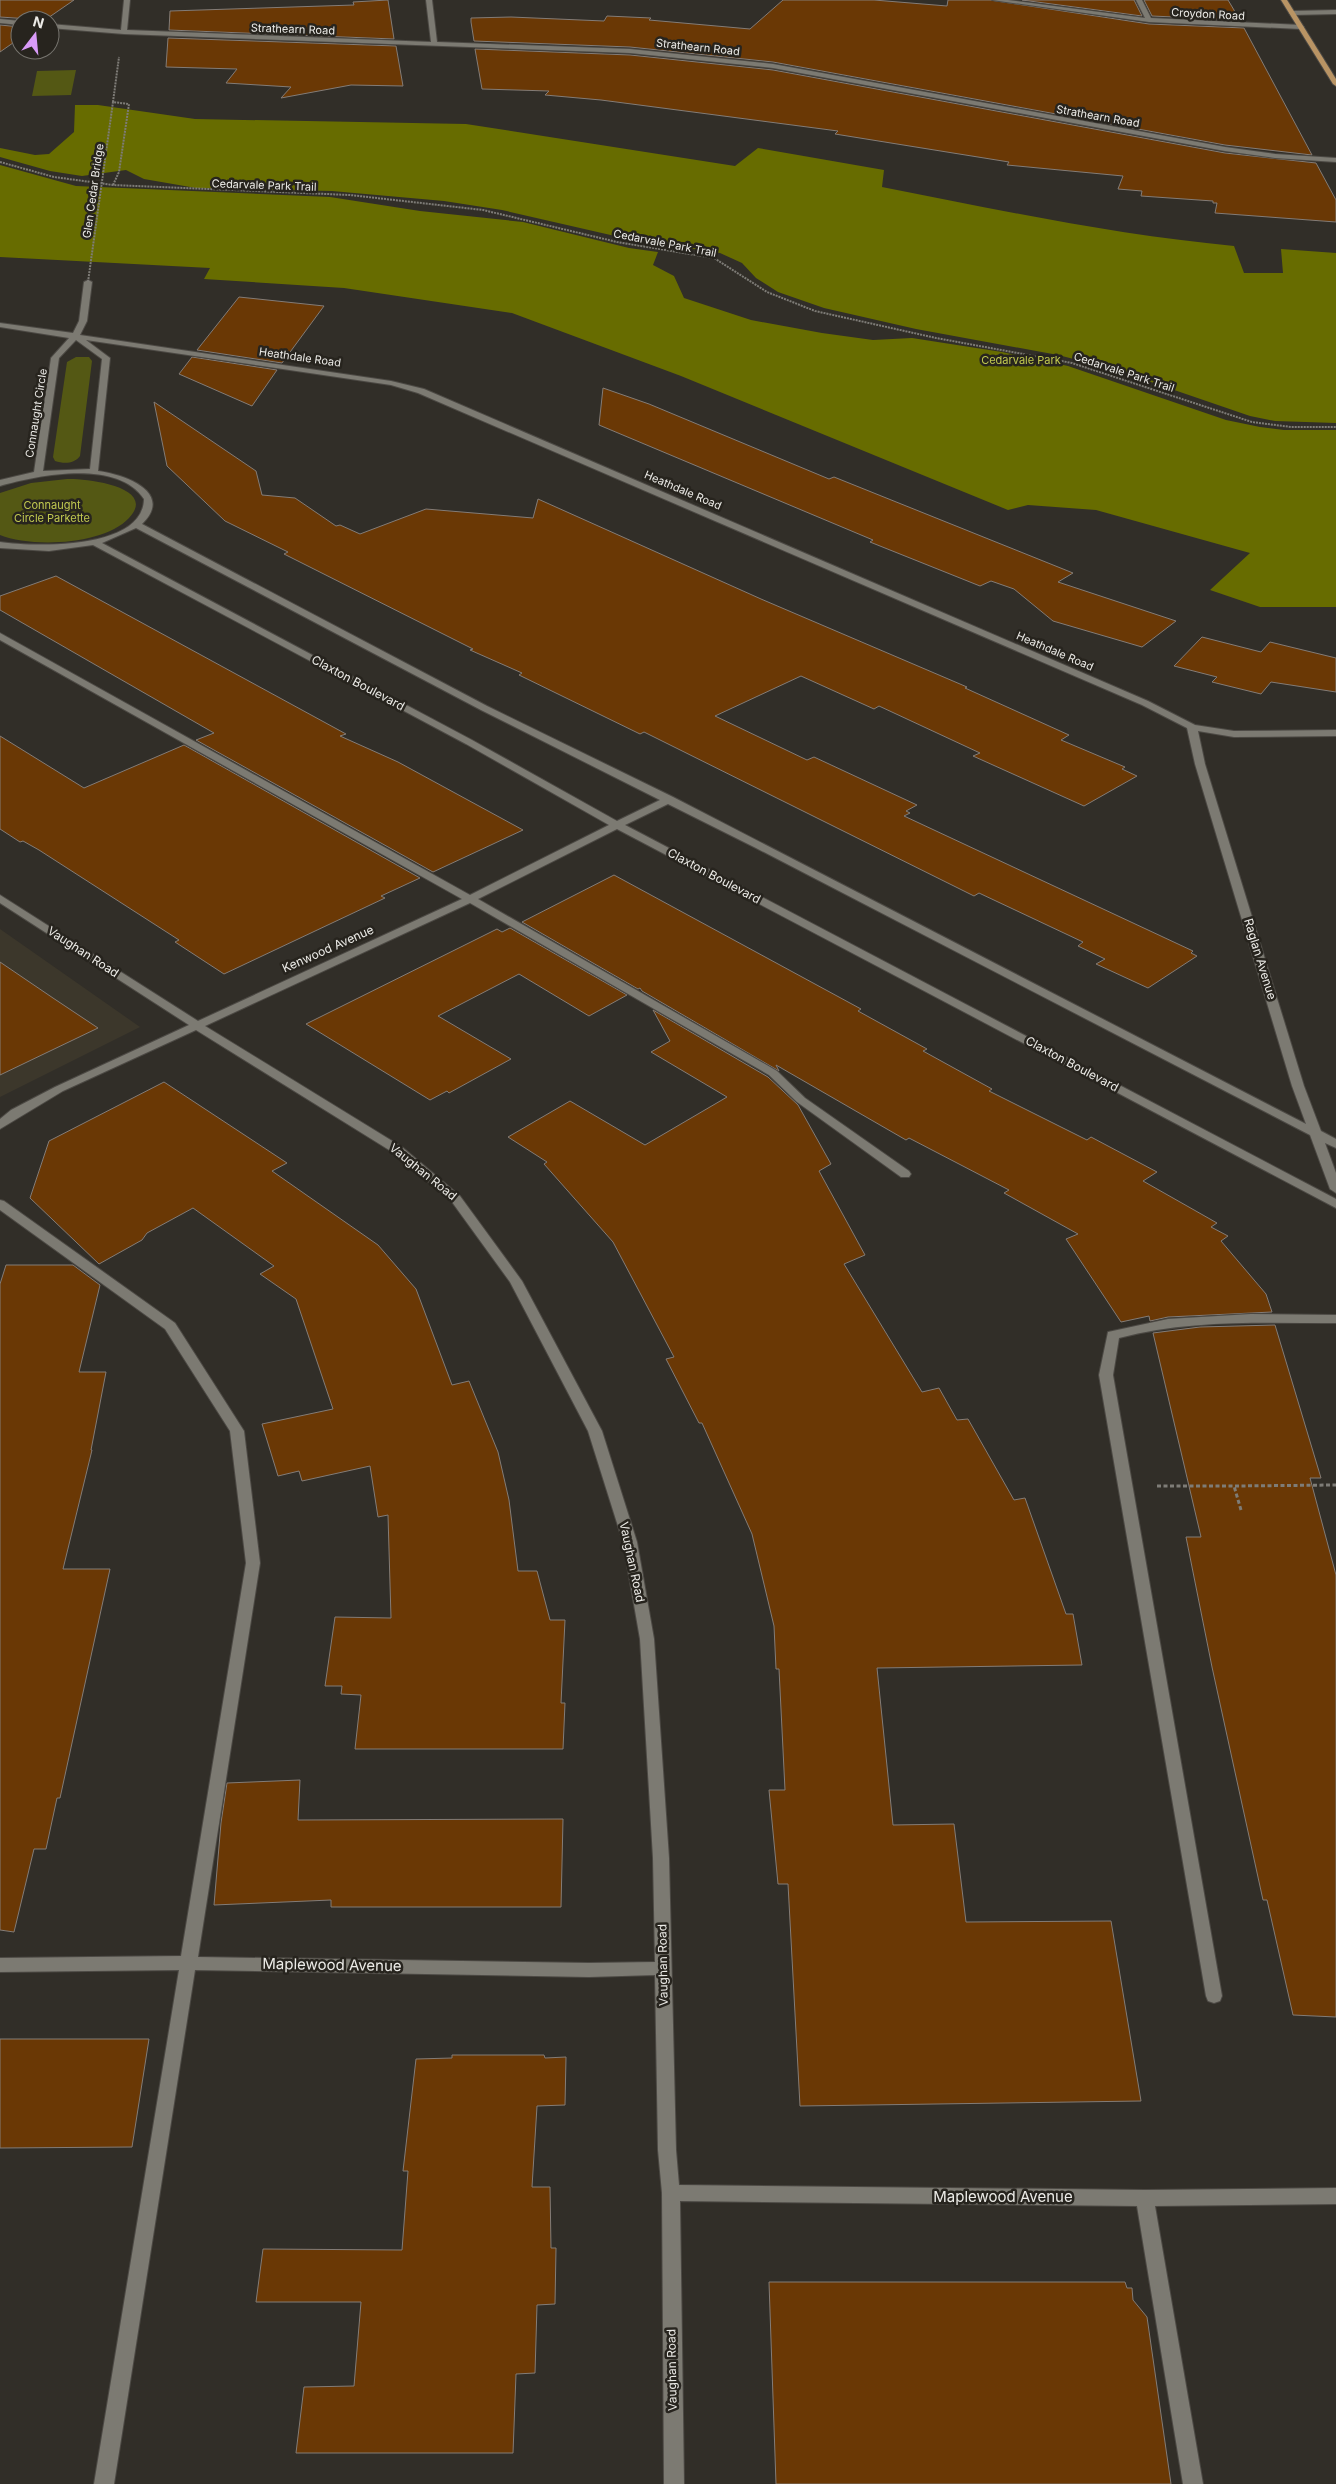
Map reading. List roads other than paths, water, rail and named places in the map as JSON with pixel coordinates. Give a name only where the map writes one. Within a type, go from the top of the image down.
[{"type":"main road","points":[[1284,0],[1336,84]]},
{"type":"street","points":[[124,32],[128,0]]},
{"type":"street","points":[[429,0],[434,44]]},
{"type":"street","name":"Croydon Road","points":[[995,0],[1149,20],[1301,27]]},
{"type":"street","points":[[1140,0],[1149,20]]},
{"type":"street","points":[[1292,13],[1336,12]]},
{"type":"street","name":"Strathearn Road","points":[[60,27],[124,32],[630,51],[736,61],[1226,149],[1275,156],[1336,160]]},
{"type":"street","points":[[88,282],[83,321],[75,336],[106,358],[94,473]]},
{"type":"street","name":"Heathdale Road","points":[[0,325],[390,383],[420,391],[1127,695],[1192,726],[1234,734],[1336,733]]},
{"type":"street","name":"Connaught Circle","points":[[38,474],[55,358],[75,336]]},
{"type":"street","name":"Connaught Circle","points":[[0,483],[38,474],[66,471],[94,473],[119,478],[138,487],[148,498],[147,512],[136,524]]},
{"type":"street","points":[[0,545],[29,549],[53,548],[94,542],[118,535],[136,524],[476,703],[669,799],[1336,1144]]},
{"type":"street","name":"Claxton Boulevard","points":[[94,542],[469,742],[617,825],[1336,1204]]},
{"type":"street","points":[[0,636],[470,899],[773,1073],[800,1100],[905,1174]]},
{"type":"street","name":"Raglan Avenue","points":[[1192,726],[1200,764],[1298,1086],[1336,1189]]},
{"type":"street","name":"Kenwood Avenue","points":[[0,1125],[16,1113],[59,1089],[195,1024],[470,899],[669,799]]},
{"type":"street","name":"Vaughan Road","points":[[0,898],[195,1024],[398,1150],[456,1199],[516,1281],[595,1431],[630,1542],[647,1639],[661,1858],[667,2150],[671,2193],[674,2484]]},
{"type":"street","points":[[0,1204],[170,1326],[237,1431],[252,1563],[186,1963],[104,2484]]},
{"type":"street","points":[[1214,1996],[1106,1375],[1113,1335],[1139,1326],[1205,1318],[1336,1319]]},
{"type":"street","name":"Maplewood Avenue","points":[[0,1965],[186,1963],[589,1970],[663,1968]]},
{"type":"street","name":"Maplewood Avenue","points":[[671,2193],[1145,2198],[1336,2196]]},
{"type":"street","points":[[1145,2198],[1193,2484]]},
{"type":"park label","name":"Cedarvale Park","points":[[1021,360]]},
{"type":"park label","name":"Connaught Circle Parkette","points":[[52,511]]}]
